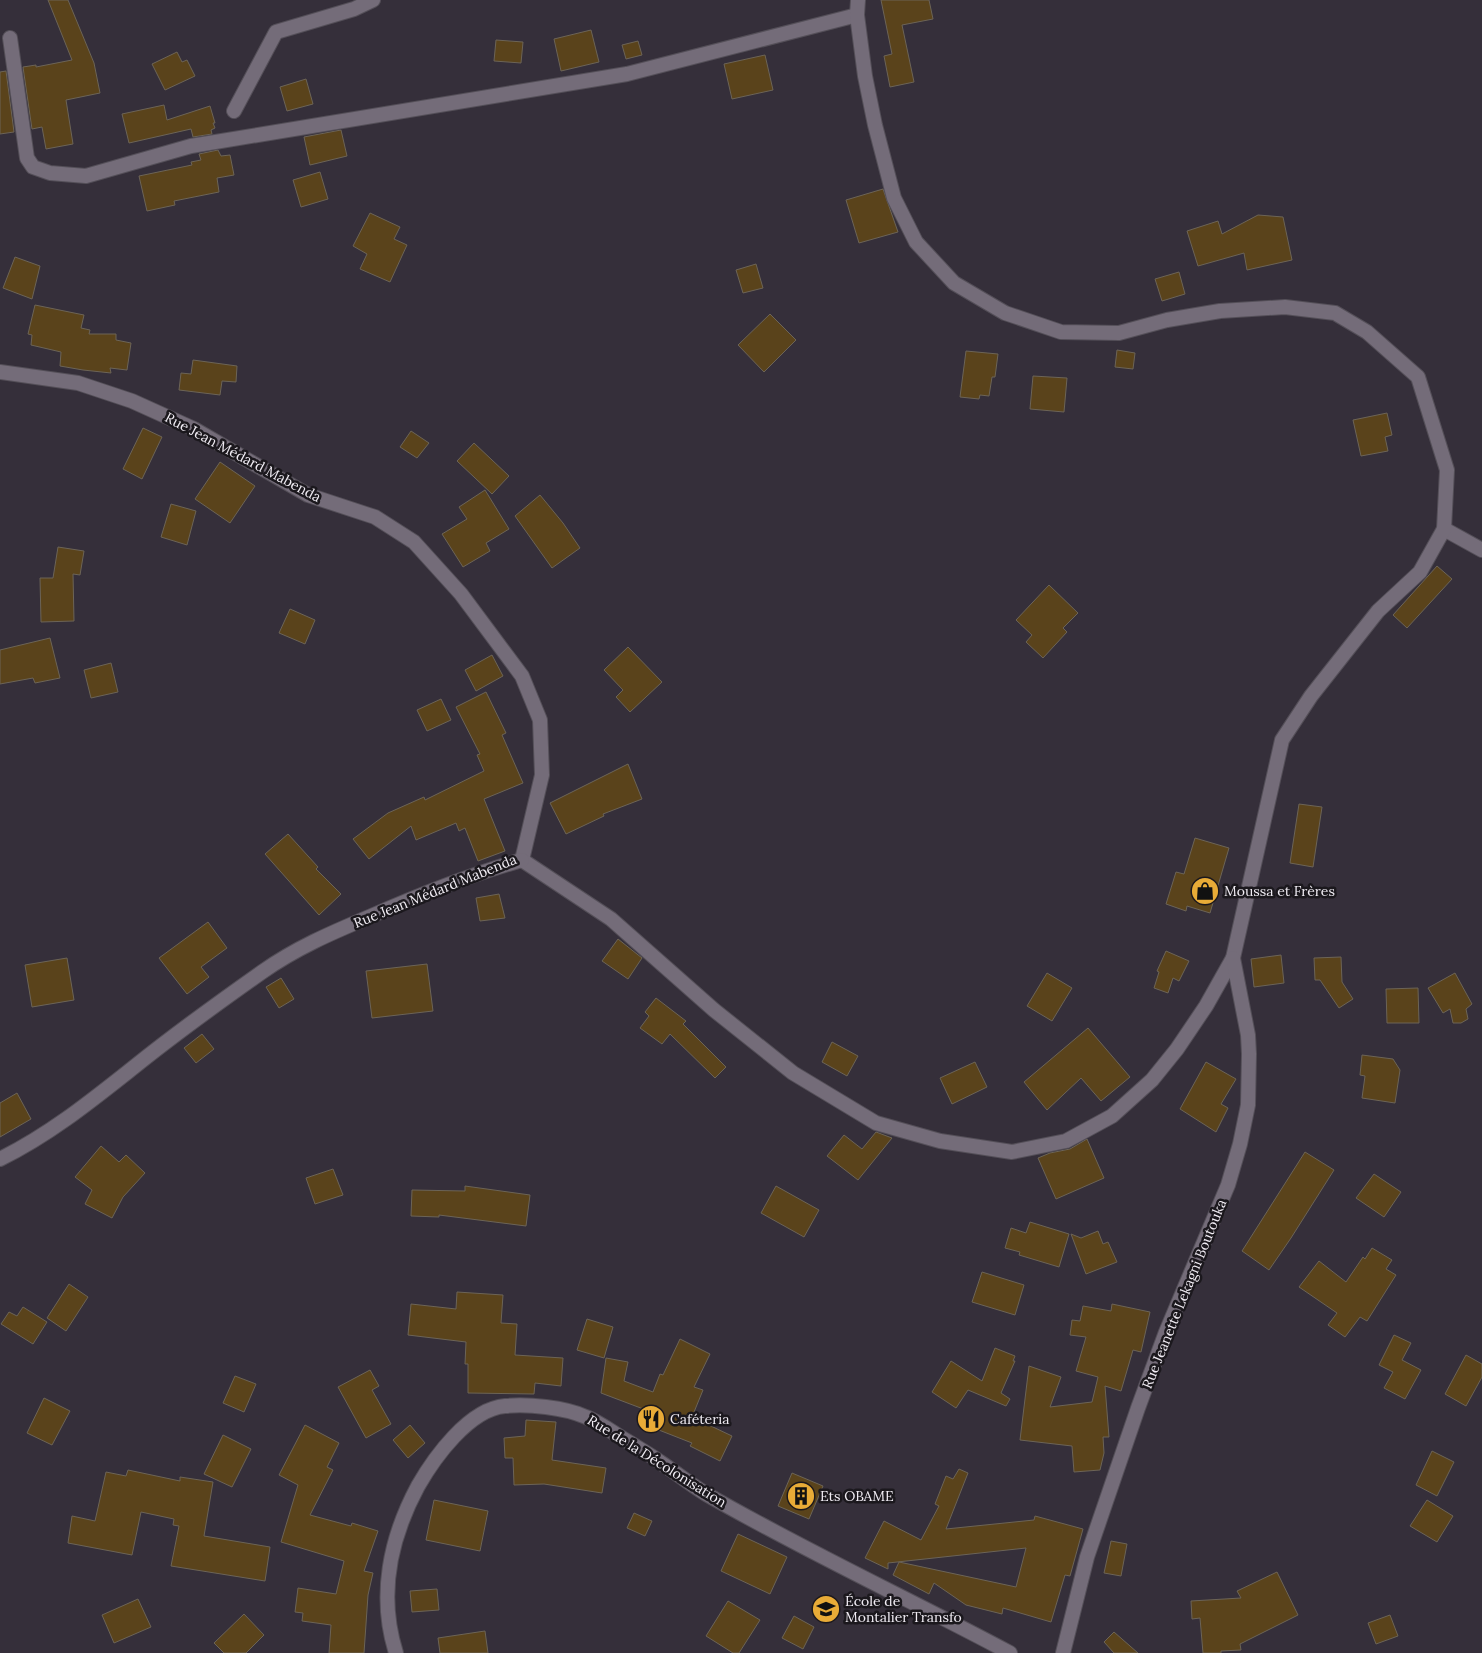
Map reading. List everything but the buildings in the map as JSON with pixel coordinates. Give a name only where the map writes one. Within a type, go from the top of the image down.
[{"type":"street","points":[[234,111],[276,32],[354,9],[372,0]]},
{"type":"street","points":[[522,860],[611,919],[714,1010],[793,1073],[876,1123],[940,1141],[1012,1152],[1066,1142],[1112,1116],[1152,1080],[1177,1049],[1206,1006],[1233,958],[1282,740],[1311,696],[1378,612],[1420,572],[1444,529],[1447,470],[1418,377],[1367,332],[1335,313],[1284,307],[1220,311],[1167,320],[1119,333],[1061,332],[1006,313],[954,282],[916,242],[894,198],[875,125],[865,76],[857,15],[858,0]]},
{"type":"street","points":[[10,38],[28,158],[33,167],[50,173],[86,176],[192,146],[627,74],[857,15]]},
{"type":"street","name":"Rue Jean Médard Mabenda","points":[[0,372],[78,383],[132,401],[194,429],[308,495],[375,517],[414,542],[461,594],[522,676],[540,720],[542,775],[522,860],[460,879],[423,893],[311,942],[255,977],[135,1066],[77,1113],[17,1151],[0,1159]]},
{"type":"street","points":[[1444,529],[1482,550]]},
{"type":"street","name":"Rue Jeanette Lekagni Boutouka","points":[[1063,1653],[1087,1557],[1132,1427],[1166,1332],[1228,1185],[1240,1144],[1248,1105],[1249,1054],[1248,1036],[1233,958]]},
{"type":"street","name":"Rue de la Décolonisation","points":[[396,1653],[388,1622],[387,1577],[400,1527],[411,1499],[437,1457],[468,1424],[484,1413],[502,1406],[521,1406],[544,1407],[569,1412],[604,1426],[658,1460],[704,1493],[848,1570],[1010,1653]]},
{"type":"place","name":"Moussa et Frères","points":[[1205,891]]},
{"type":"place","name":"Caféteria","points":[[651,1419]]},
{"type":"place","name":"Ets OBAME","points":[[801,1496]]},
{"type":"place","name":"École de Montalier Transfo","points":[[826,1609]]}]
